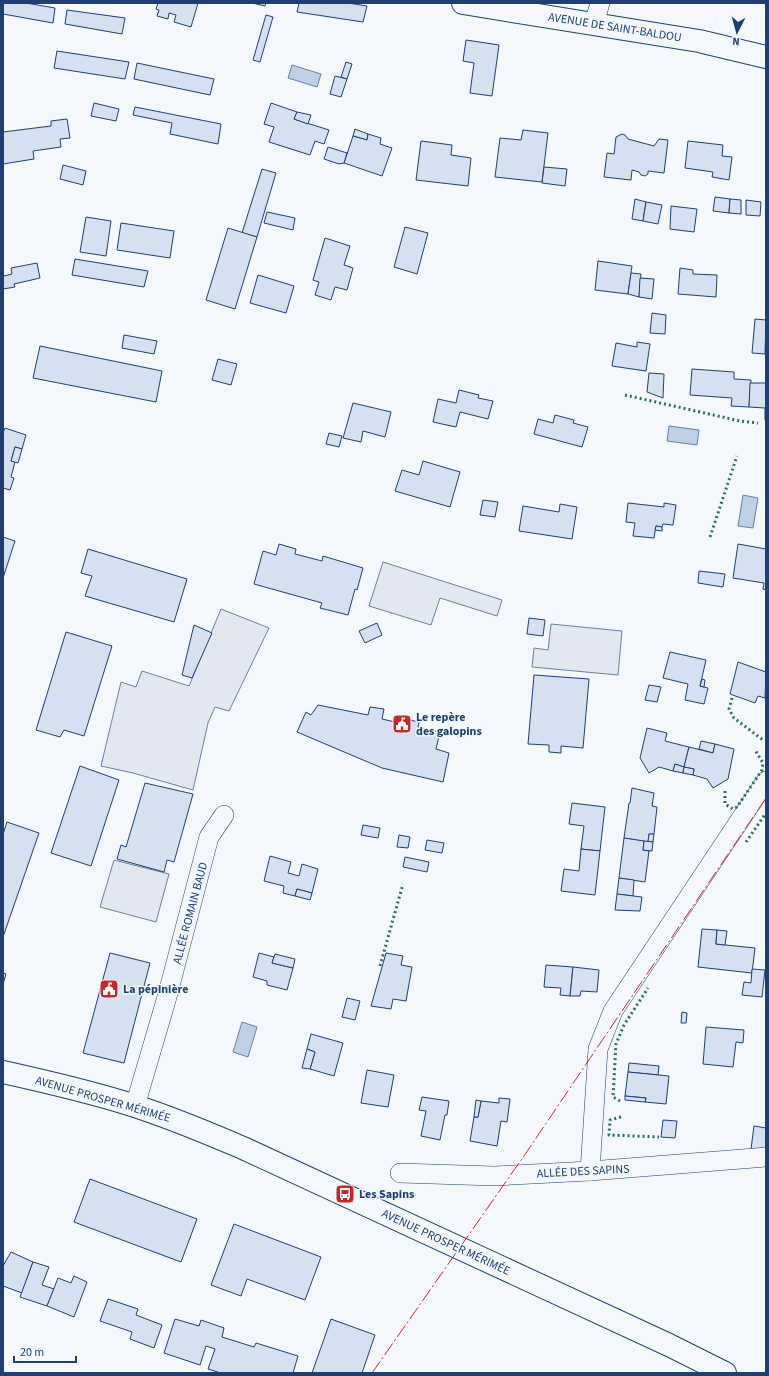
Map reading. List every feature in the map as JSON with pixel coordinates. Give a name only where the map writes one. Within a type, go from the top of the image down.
[{"type":"main road","name":"AVENUE DE SAINT-BALDOU","points":[[463,3],[699,40],[766,57]]},
{"type":"main road","name":"AVENUE PROSPER MÉRIMÉE","points":[[3,1072],[80,1090],[135,1106],[190,1126],[316,1180],[498,1267],[669,1345],[725,1373]]},
{"type":"street","points":[[594,24],[600,3]]},
{"type":"street","points":[[590,1172],[598,1049],[613,1011],[766,782]]},
{"type":"street","name":"ALLÉE ROMAIN BAUD","points":[[135,1106],[167,997],[209,837],[224,815]]},
{"type":"street","name":"ALLÉE DES SAPINS","points":[[400,1173],[494,1176],[590,1172],[766,1157]]},
{"type":"shaded area","points":[[383,562],[502,600],[497,616],[440,598],[431,625],[369,606]]},
{"type":"shaded area","points":[[221,609],[269,628],[229,711],[215,707],[208,723],[193,790],[133,773],[101,766],[121,682],[136,687],[142,671],[189,686]]},
{"type":"shaded area","points":[[551,624],[622,631],[618,675],[532,667],[534,648],[548,650]]},
{"type":"shaded area","points":[[114,860],[169,874],[156,922],[100,907]]},
{"type":"water","points":[[292,65],[321,74],[317,87],[288,78]]},
{"type":"water","points":[[669,426],[699,430],[697,445],[667,441]]},
{"type":"water","points":[[743,495],[758,498],[753,528],[738,526]]},
{"type":"water","points":[[242,1022],[257,1027],[248,1057],[233,1052]]},
{"type":"building","points":[[3,3],[26,3],[55,8],[53,23],[3,14]]},
{"type":"building","points":[[158,3],[198,3],[191,27],[174,22],[176,15],[169,13],[168,19],[157,16],[159,10],[156,9]]},
{"type":"building","points":[[252,3],[266,3],[265,6]]},
{"type":"building","points":[[299,3],[348,3],[367,6],[363,22],[297,12]]},
{"type":"building","points":[[67,10],[125,18],[122,34],[65,24]]},
{"type":"building","points":[[266,15],[273,17],[260,62],[253,60]]},
{"type":"building","points":[[466,40],[499,45],[492,96],[470,93],[474,63],[463,61]]},
{"type":"building","points":[[57,51],[129,62],[125,79],[54,68]]},
{"type":"building","points":[[346,62],[352,64],[347,79],[341,77]]},
{"type":"building","points":[[137,63],[214,79],[210,95],[134,79]]},
{"type":"building","points":[[335,76],[347,79],[341,97],[330,94]]},
{"type":"building","points":[[94,103],[119,109],[116,121],[91,116]]},
{"type":"building","points":[[271,103],[297,112],[294,119],[329,130],[324,144],[315,141],[310,155],[269,142],[274,127],[264,124]]},
{"type":"building","points":[[135,107],[221,124],[218,144],[170,134],[172,123],[133,115]]},
{"type":"building","points":[[297,112],[311,115],[308,124],[294,119]]},
{"type":"building","points":[[67,119],[70,138],[60,139],[61,147],[33,151],[34,159],[3,164],[3,132],[51,126],[51,121]]},
{"type":"building","points":[[355,129],[368,134],[367,140],[353,136]]},
{"type":"building","points":[[523,130],[548,133],[542,182],[495,177],[500,138],[521,140]]},
{"type":"building","points":[[368,134],[381,138],[380,144],[392,148],[382,176],[344,163],[353,136],[367,140]]},
{"type":"building","points":[[622,134],[628,139],[654,146],[659,139],[668,140],[664,173],[648,171],[648,174],[645,176],[632,170],[631,180],[604,177],[607,153],[614,154],[616,137]]},
{"type":"building","points":[[421,141],[452,145],[451,155],[471,158],[468,186],[416,180]]},
{"type":"building","points":[[688,141],[723,145],[722,156],[732,157],[729,180],[712,177],[713,172],[685,168]]},
{"type":"building","points":[[328,147],[347,153],[344,163],[339,164],[324,159]]},
{"type":"building","points":[[63,165],[86,171],[83,185],[60,179]]},
{"type":"building","points":[[544,167],[567,169],[565,186],[542,183]]},
{"type":"building","points":[[262,169],[276,173],[257,237],[242,233]]},
{"type":"building","points":[[715,197],[730,199],[729,213],[713,211]]},
{"type":"building","points":[[635,199],[646,202],[643,221],[632,219]]},
{"type":"building","points":[[730,199],[741,200],[741,214],[729,213]]},
{"type":"building","points":[[746,200],[761,202],[760,216],[746,215]]},
{"type":"building","points":[[646,202],[662,205],[658,224],[643,221]]},
{"type":"building","points":[[671,206],[697,209],[694,232],[670,229]]},
{"type":"building","points":[[267,212],[295,218],[293,230],[264,223]]},
{"type":"building","points":[[86,217],[111,221],[106,256],[80,252]]},
{"type":"building","points":[[121,223],[174,231],[170,258],[117,250]]},
{"type":"building","points":[[405,227],[428,233],[417,274],[394,267]]},
{"type":"building","points":[[228,228],[257,237],[235,309],[206,300]]},
{"type":"building","points":[[325,238],[350,246],[344,265],[353,268],[347,290],[335,287],[331,300],[315,295],[319,282],[313,280]]},
{"type":"building","points":[[75,259],[148,271],[144,287],[72,275]]},
{"type":"building","points":[[598,261],[632,266],[628,294],[595,290]]},
{"type":"building","points":[[37,263],[40,278],[14,284],[15,287],[3,289],[3,273],[4,276],[12,274],[11,268]]},
{"type":"building","points":[[680,268],[693,270],[693,274],[717,275],[716,297],[678,294]]},
{"type":"building","points":[[631,273],[641,274],[639,297],[628,294]]},
{"type":"building","points":[[258,275],[294,286],[286,313],[250,303]]},
{"type":"building","points":[[640,278],[654,279],[652,299],[639,297]]},
{"type":"building","points":[[652,313],[666,315],[665,334],[650,333]]},
{"type":"building","points":[[755,319],[766,320],[765,354],[752,353]]},
{"type":"building","points":[[124,335],[157,341],[154,354],[122,348]]},
{"type":"building","points":[[637,342],[650,344],[646,371],[612,366],[616,343],[637,347]]},
{"type":"building","points":[[40,346],[162,371],[156,402],[33,378]]},
{"type":"building","points":[[218,359],[237,364],[231,385],[212,380]]},
{"type":"building","points":[[692,369],[734,372],[734,379],[751,380],[749,407],[731,406],[732,398],[690,395]]},
{"type":"building","points":[[649,373],[664,374],[663,398],[647,392]]},
{"type":"building","points":[[750,383],[766,383],[766,420],[765,408],[749,407]]},
{"type":"building","points":[[459,390],[479,395],[478,398],[493,401],[488,419],[460,412],[456,427],[433,422],[438,399],[456,403]]},
{"type":"building","points":[[353,403],[391,412],[385,437],[363,431],[361,442],[343,438]]},
{"type":"building","points":[[555,415],[574,420],[573,423],[588,427],[582,447],[534,434],[538,419],[553,423]]},
{"type":"building","points":[[5,428],[26,435],[22,449],[15,447],[11,461],[15,462],[11,477],[14,478],[10,490],[3,488],[3,433]]},
{"type":"building","points":[[329,433],[342,436],[339,447],[326,444]]},
{"type":"building","points":[[15,447],[22,449],[18,463],[11,461]]},
{"type":"building","points":[[423,461],[460,472],[450,507],[395,491],[402,470],[419,475]]},
{"type":"building","points":[[483,500],[498,502],[495,517],[480,515]]},
{"type":"building","points":[[628,503],[664,507],[664,503],[676,505],[673,525],[663,524],[662,527],[656,526],[654,538],[633,536],[635,523],[626,522]]},
{"type":"building","points":[[560,504],[577,507],[572,539],[519,531],[523,506],[559,512]]},
{"type":"building","points":[[656,526],[662,527],[662,531],[655,530]]},
{"type":"building","points":[[3,537],[15,541],[3,578]]},
{"type":"building","points":[[279,544],[296,549],[295,554],[322,561],[323,556],[363,568],[357,590],[355,589],[348,615],[320,608],[322,603],[254,584],[263,551],[276,555]]},
{"type":"building","points":[[738,544],[766,549],[766,590],[763,589],[764,583],[733,578]]},
{"type":"building","points":[[88,549],[187,579],[174,622],[85,596],[92,576],[81,573]]},
{"type":"building","points":[[699,571],[725,574],[723,587],[698,583]]},
{"type":"building","points":[[529,618],[545,620],[543,636],[527,634]]},
{"type":"building","points":[[377,623],[382,635],[365,643],[359,631]]},
{"type":"building","points":[[194,625],[212,633],[192,678],[182,675]]},
{"type":"building","points":[[66,632],[112,646],[84,736],[64,730],[60,737],[36,730]]},
{"type":"building","points":[[670,652],[706,660],[700,686],[708,688],[704,704],[685,700],[688,684],[663,678]]},
{"type":"building","points":[[738,662],[766,672],[765,698],[758,696],[755,703],[730,694]]},
{"type":"building","points":[[534,675],[589,679],[583,748],[561,746],[561,753],[549,752],[549,745],[528,744]]},
{"type":"building","points":[[702,679],[705,680],[704,687],[700,686]]},
{"type":"building","points":[[649,685],[661,687],[657,702],[645,700]]},
{"type":"building","points":[[318,705],[368,715],[370,707],[384,709],[382,719],[404,724],[405,719],[419,722],[418,727],[440,732],[436,749],[449,753],[443,782],[382,768],[297,732],[306,712],[311,715]]},
{"type":"building","points":[[647,728],[667,733],[665,741],[689,747],[684,767],[675,764],[673,771],[659,767],[649,773],[640,758]]},
{"type":"building","points":[[701,741],[715,744],[713,753],[699,749]]},
{"type":"building","points":[[715,744],[734,749],[728,779],[713,788],[707,779],[693,775],[694,769],[684,767],[689,747],[713,753]]},
{"type":"building","points":[[675,764],[684,767],[683,773],[673,771]]},
{"type":"building","points":[[80,766],[119,780],[91,866],[51,853]]},
{"type":"building","points":[[684,767],[694,769],[693,775],[683,773]]},
{"type":"building","points":[[145,783],[193,794],[174,862],[167,860],[164,872],[117,859],[121,845],[126,847]]},
{"type":"building","points":[[632,788],[654,793],[652,806],[657,807],[654,834],[649,834],[648,842],[624,838]]},
{"type":"building","points":[[572,803],[605,807],[600,851],[581,849],[584,826],[569,824]]},
{"type":"building","points":[[7,822],[39,833],[3,937],[3,834]]},
{"type":"building","points":[[363,825],[380,828],[378,838],[361,835]]},
{"type":"building","points":[[649,834],[654,834],[653,842],[648,842]]},
{"type":"building","points":[[399,835],[410,837],[408,848],[397,847]]},
{"type":"building","points":[[624,838],[644,841],[643,850],[649,851],[645,882],[619,878]]},
{"type":"building","points":[[427,840],[444,843],[442,853],[425,850]]},
{"type":"building","points":[[644,841],[653,842],[652,851],[643,850]]},
{"type":"building","points":[[581,849],[600,851],[595,895],[561,891],[564,869],[579,871]]},
{"type":"building","points":[[270,856],[291,862],[288,873],[299,876],[302,864],[318,869],[312,893],[297,889],[295,896],[283,893],[284,886],[264,881]]},
{"type":"building","points":[[405,857],[429,862],[427,872],[403,867]]},
{"type":"building","points":[[619,878],[634,880],[633,896],[617,894]]},
{"type":"building","points":[[297,889],[312,893],[310,900],[295,896]]},
{"type":"building","points":[[617,894],[642,897],[640,911],[615,910]]},
{"type":"building","points":[[702,929],[717,930],[716,944],[755,948],[752,973],[698,967]]},
{"type":"building","points":[[717,930],[727,931],[725,945],[716,944]]},
{"type":"building","points":[[110,953],[150,963],[124,1063],[83,1053]]},
{"type":"building","points":[[259,953],[274,957],[272,963],[293,968],[287,990],[267,985],[267,981],[253,977]]},
{"type":"building","points":[[386,953],[403,956],[401,965],[412,967],[406,1001],[393,999],[391,1009],[371,1006]]},
{"type":"building","points":[[275,954],[295,959],[293,968],[272,963]]},
{"type":"building","points":[[546,965],[573,967],[570,996],[560,995],[561,988],[544,987]]},
{"type":"building","points":[[573,967],[599,970],[597,992],[581,991],[580,996],[570,996]]},
{"type":"building","points":[[752,969],[765,970],[762,997],[742,995],[744,982],[751,983]]},
{"type":"building","points":[[3,973],[6,974],[3,984]]},
{"type":"building","points":[[347,998],[360,1001],[355,1020],[342,1017]]},
{"type":"building","points":[[682,1012],[687,1013],[686,1023],[681,1023]]},
{"type":"building","points":[[706,1027],[744,1030],[743,1043],[736,1042],[733,1067],[703,1064]]},
{"type":"building","points":[[311,1034],[343,1043],[334,1076],[310,1069],[315,1052],[307,1049]]},
{"type":"building","points":[[307,1049],[315,1052],[310,1069],[302,1068]]},
{"type":"building","points":[[629,1063],[659,1066],[658,1075],[628,1072]]},
{"type":"building","points":[[367,1070],[394,1075],[388,1107],[361,1103]]},
{"type":"building","points":[[628,1072],[669,1076],[666,1104],[645,1102],[646,1098],[625,1096]]},
{"type":"building","points":[[625,1096],[646,1098],[645,1102],[625,1100]]},
{"type":"building","points":[[422,1097],[449,1101],[440,1140],[421,1136],[426,1111],[419,1110]]},
{"type":"building","points":[[499,1098],[510,1099],[507,1122],[501,1121],[497,1146],[470,1141],[474,1117],[478,1117],[481,1101],[499,1103]]},
{"type":"building","points":[[476,1100],[481,1101],[478,1117],[474,1117]]},
{"type":"building","points":[[663,1120],[677,1121],[675,1138],[661,1137]]},
{"type":"building","points":[[754,1126],[766,1128],[766,1148],[751,1149]]},
{"type":"building","points":[[90,1179],[197,1219],[181,1262],[74,1222]]},
{"type":"building","points":[[234,1224],[321,1257],[305,1300],[247,1279],[241,1296],[211,1285]]},
{"type":"building","points":[[11,1252],[33,1262],[22,1293],[3,1286],[3,1266]]},
{"type":"building","points":[[33,1262],[49,1267],[42,1285],[54,1289],[47,1306],[20,1297]]},
{"type":"building","points":[[74,1276],[87,1282],[74,1317],[47,1306],[58,1278],[71,1283]]},
{"type":"building","points":[[108,1299],[138,1309],[136,1315],[162,1325],[154,1348],[130,1339],[132,1332],[100,1321]]},
{"type":"building","points":[[175,1319],[199,1326],[201,1320],[224,1328],[222,1337],[254,1347],[256,1343],[298,1356],[293,1373],[221,1373],[208,1369],[215,1349],[206,1346],[200,1365],[164,1353]]},
{"type":"building","points":[[331,1319],[375,1335],[362,1373],[312,1373]]},
{"type":"hedge","points":[[625,395],[740,421],[758,423]]},
{"type":"hedge","points":[[710,537],[737,456]]},
{"type":"hedge","points":[[732,698],[729,709],[734,718],[763,740]]},
{"type":"hedge","points":[[725,791],[725,804],[733,809],[737,807],[762,770],[763,763],[755,750]]},
{"type":"hedge","points":[[746,842],[766,813]]},
{"type":"hedge","points":[[380,966],[403,884]]},
{"type":"hedge","points":[[620,1101],[613,1097],[616,1044],[624,1025],[648,988]]},
{"type":"hedge","points":[[621,1117],[610,1120],[609,1135],[659,1137]]},
{"type":"power","points":[[372,1373],[526,1153],[766,798]]},
{"type":"place","name":"Le repère des galopins","points":[[402,724]]},
{"type":"place","name":"La pépinière","points":[[109,989]]},
{"type":"place","name":"Les Sapins","points":[[345,1194]]}]
